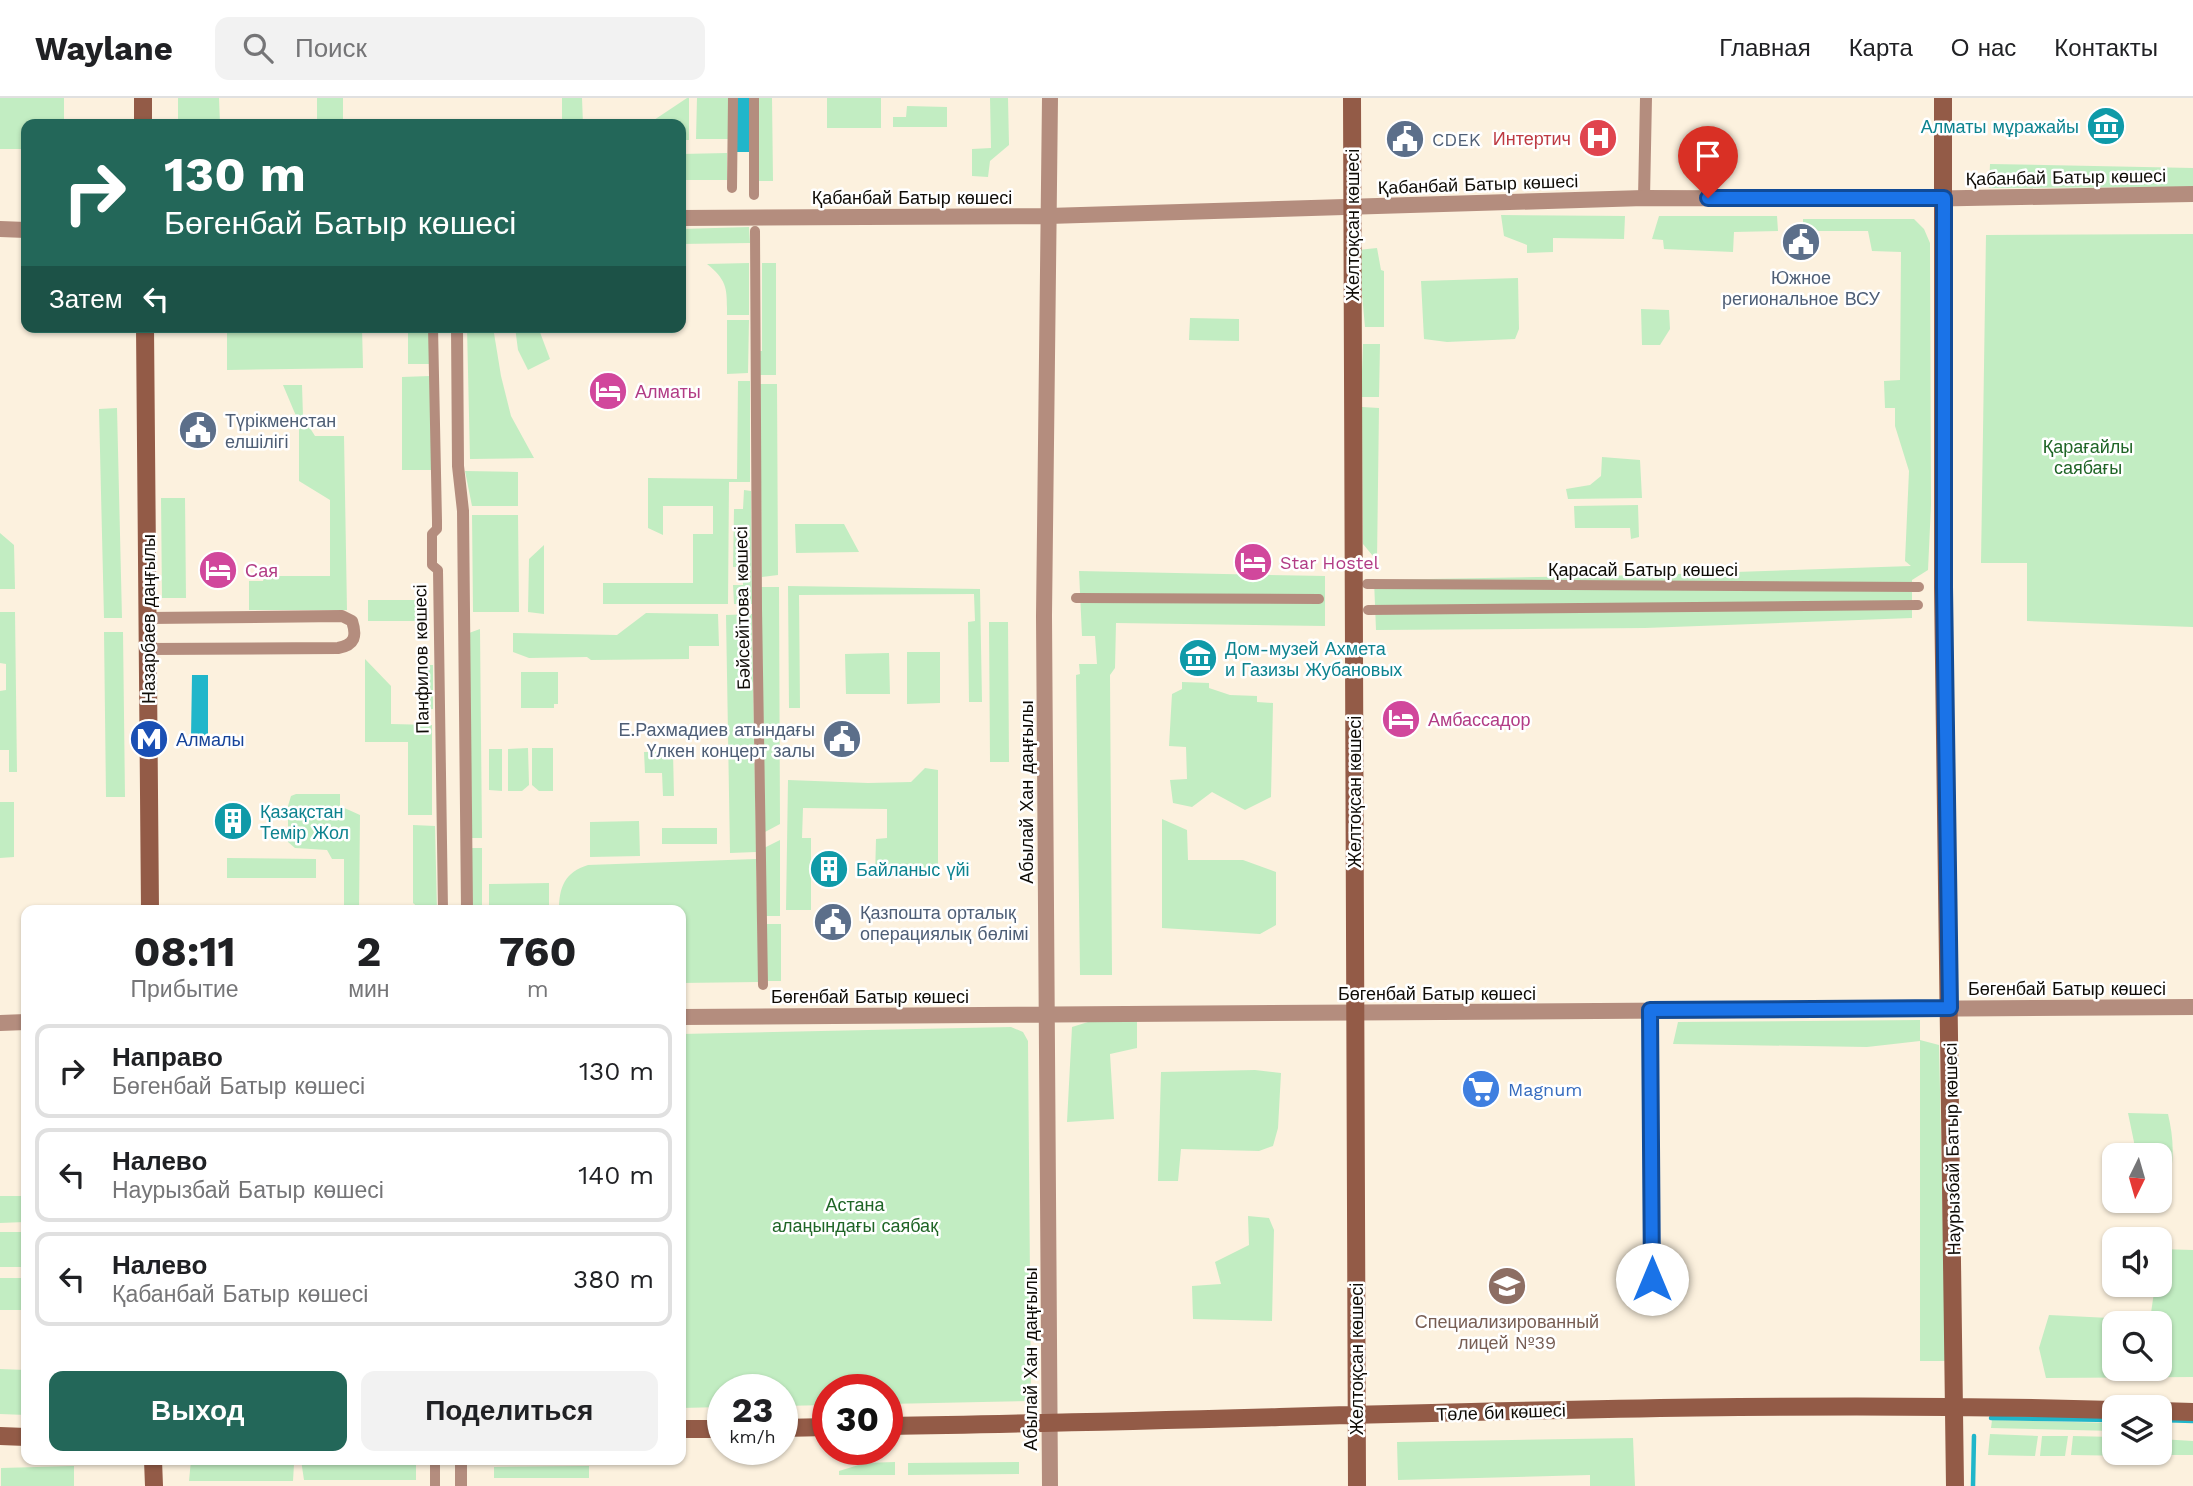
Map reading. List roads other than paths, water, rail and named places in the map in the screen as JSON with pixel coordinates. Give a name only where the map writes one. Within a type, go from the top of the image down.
[{"type":"main road","points":[[143,98],[143,119]]},
{"type":"main road","name":"Желтоқсан көшесі","points":[[1352,98],[1357,1486]]},
{"type":"main road","name":"Наурызбай Батыр көшесі","points":[[1943,98],[1944,587],[1955,1486]]},
{"type":"main road","name":"Назарбаев даңғылы","points":[[145,333],[150,905]]},
{"type":"main road","name":"Төле би көшесі","points":[[903,1426],[1679,1406],[2102,1410]]},
{"type":"main road","points":[[2172,1411],[2193,1412]]},
{"type":"main road","points":[[686,1429],[707,1429]]},
{"type":"main road","points":[[0,1436],[21,1437]]},
{"type":"main road","points":[[153,1465],[154,1486]]},
{"type":"street","points":[[732,188],[733,98]]},
{"type":"street","points":[[754,98],[754,195]]},
{"type":"street","name":"Абылай Хан даңғылы","points":[[1050,98],[1044,616],[1050,1486]]},
{"type":"street","points":[[1644,198],[1646,98]]},
{"type":"street","name":"Қабанбай Батыр көшесі","points":[[686,218],[1048,216],[1644,198],[1944,198],[2193,194]]},
{"type":"street","points":[[0,229],[21,230]]},
{"type":"street","name":"Бәйсейітова көшесі","points":[[755,231],[763,985]]},
{"type":"street","name":"Панфилов көшесі","points":[[433,333],[437,521],[432,534],[432,565],[438,569],[443,905]]},
{"type":"street","points":[[457,333],[458,466],[463,511],[467,905]]},
{"type":"street","name":"Қарасай Батыр көшесі","points":[[1367,584],[1919,587]]},
{"type":"street","points":[[1076,598],[1319,599]]},
{"type":"street","points":[[1367,610],[1918,606]]},
{"type":"street","points":[[148,649],[338,648],[348,647],[354,641],[356,633],[352,621],[342,616],[149,618]]},
{"type":"street","name":"Бөгенбай Батыр көшесі","points":[[686,1017],[2193,1007]]},
{"type":"street","points":[[1650,1010],[1652,1279]]},
{"type":"street","points":[[0,1023],[21,1023]]},
{"type":"street","points":[[435,1465],[435,1486]]},
{"type":"street","points":[[461,1465],[461,1486]]},
{"type":"water","points":[[736,98],[749,98],[749,152],[736,152]]},
{"type":"water","points":[[192,675],[208,675],[208,738],[191,738]]},
{"type":"waterway","points":[[1991,1418],[2102,1420]]},
{"type":"waterway","points":[[2172,1420],[2193,1421]]},
{"type":"waterway","points":[[1973,1486],[1974,1436]]},
{"type":"place","name":"Алматы мұражайы","points":[[2106,126]]},
{"type":"place","name":"Интертич","points":[[1598,138]]},
{"type":"place","name":"CDEK","points":[[1405,139]]},
{"type":"place","name":"Южное региональное ВСУ","points":[[1801,242]]},
{"type":"place","name":"Алматы","points":[[608,391]]},
{"type":"place","name":"Түрікменстан елшілігі","points":[[198,430]]},
{"type":"place","name":"Star Hostel","points":[[1253,562]]},
{"type":"place","name":"Сая","points":[[218,570]]},
{"type":"place","name":"Дом-музей Ахмета и Газизы Жубановых","points":[[1198,658]]},
{"type":"place","name":"Амбассадор","points":[[1401,719]]},
{"type":"place","name":"Алмалы","points":[[149,739]]},
{"type":"place","name":"Е.Рахмадиев атындағы Үлкен концерт залы","points":[[842,739]]},
{"type":"place","name":"Қазақстан Темір Жол","points":[[233,821]]},
{"type":"place","name":"Байланыс үйі","points":[[829,869]]},
{"type":"place","name":"Қазпошта орталық операциялық бөлімі","points":[[833,922]]},
{"type":"place","name":"Magnum","points":[[1481,1089]]},
{"type":"place","name":"Специализированный лицей №39","points":[[1507,1286]]},
{"type":"park label","name":"Қарағайлы саябағы","points":[[2088,456]]},
{"type":"park label","name":"Астана алаңындағы саябақ","points":[[855,1214]]}]
